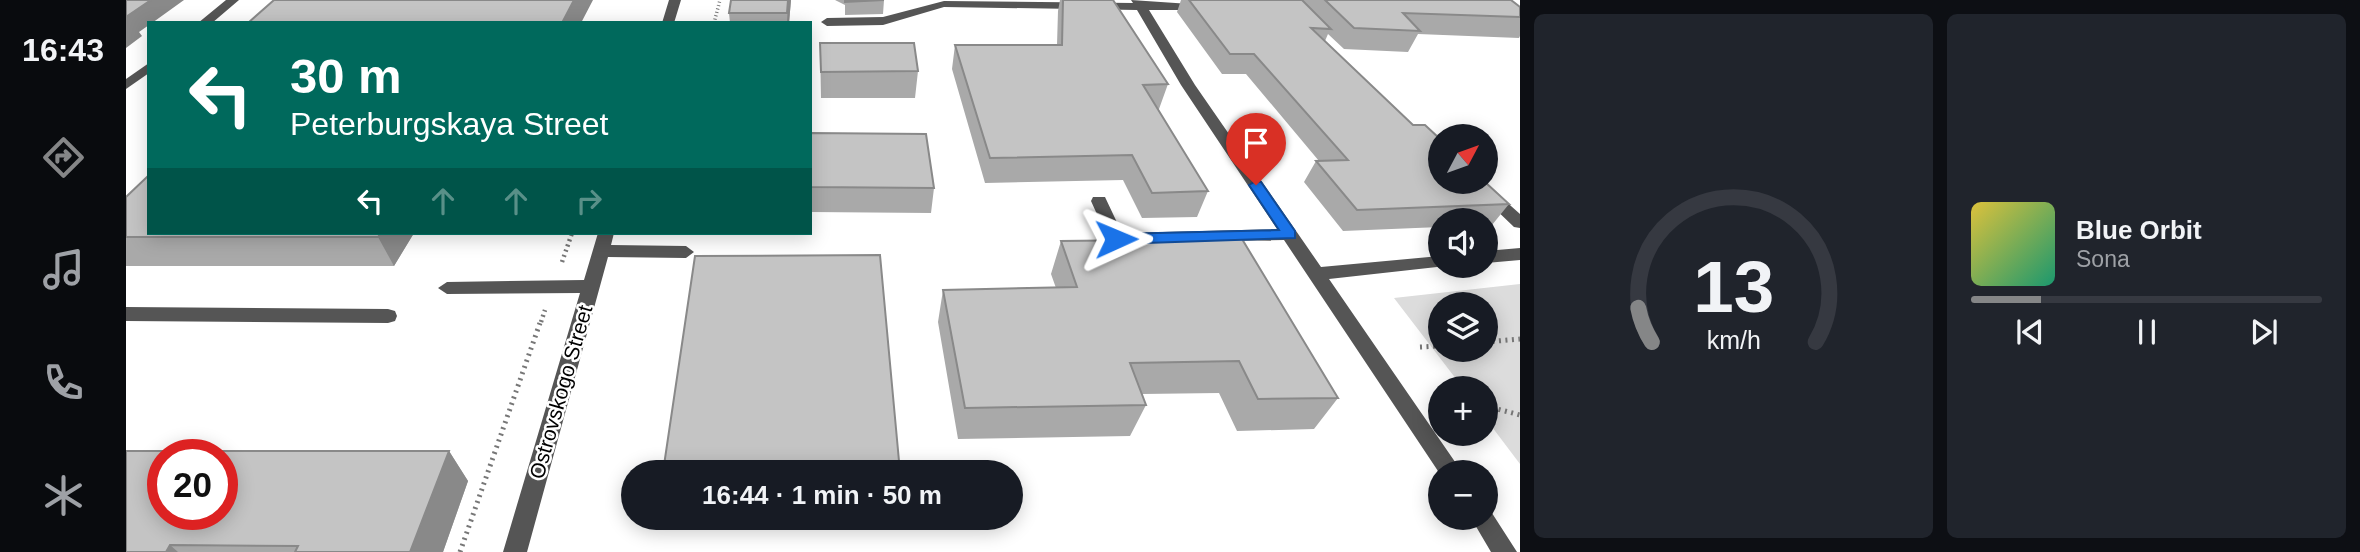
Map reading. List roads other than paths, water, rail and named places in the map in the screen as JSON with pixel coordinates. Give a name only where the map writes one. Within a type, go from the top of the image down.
[{"type":"street","points":[[207,21],[233,0]]},
{"type":"street","points":[[669,21],[675,0]]},
{"type":"street","points":[[827,22],[883,21],[944,4],[1139,4],[1217,7]]},
{"type":"street","points":[[1139,4],[1188,85],[1443,460]]},
{"type":"street","points":[[126,85],[147,69]]},
{"type":"street","points":[[1488,194],[1520,223]]},
{"type":"street","points":[[1098,201],[1116,239],[1289,234]]},
{"type":"street","points":[[603,242],[687,252]]},
{"type":"street","name":"Ostrovskogo Street","points":[[515,552],[603,242]]},
{"type":"street","points":[[1498,256],[1520,254]]},
{"type":"street","points":[[1316,274],[1428,263]]},
{"type":"street","points":[[447,288],[591,286]]},
{"type":"street","points":[[126,314],[388,316]]},
{"type":"street","points":[[1490,530],[1505,552]]}]
